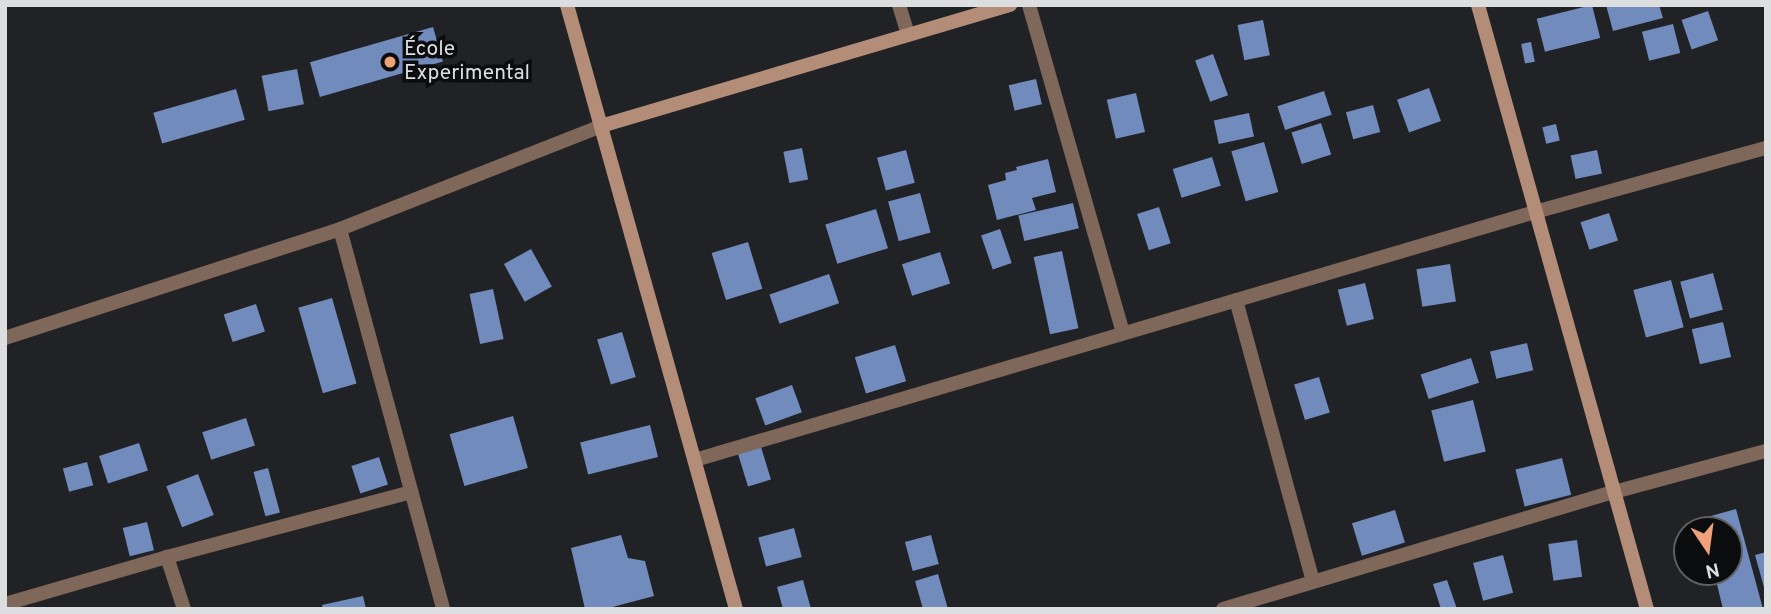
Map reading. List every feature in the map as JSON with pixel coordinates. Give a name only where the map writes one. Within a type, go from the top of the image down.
[{"type":"street","points":[[567,5],[736,609]]},
{"type":"street","points":[[899,5],[908,35]]},
{"type":"street","points":[[5,338],[340,229],[601,126],[1010,5]]},
{"type":"street","points":[[1029,5],[1123,333]]},
{"type":"street","points":[[1478,5],[1647,609]]},
{"type":"street","points":[[695,460],[1535,212],[1766,148]]},
{"type":"street","points":[[340,229],[443,609]]},
{"type":"street","points":[[1236,300],[1313,581]]},
{"type":"street","points":[[1223,609],[1614,492],[1766,451]]},
{"type":"street","points":[[5,604],[167,557],[411,492]]},
{"type":"street","points":[[167,557],[184,609]]},
{"type":"building","points":[[1592,5],[1600,38],[1545,52],[1537,19]]},
{"type":"building","points":[[1606,5],[1659,5],[1663,18],[1613,31]]},
{"type":"building","points":[[1708,11],[1718,40],[1692,49],[1682,20]]},
{"type":"building","points":[[1263,20],[1270,55],[1244,60],[1237,25]]},
{"type":"building","points":[[1673,24],[1680,53],[1649,61],[1642,32]]},
{"type":"building","points":[[433,27],[443,62],[320,97],[310,62]]},
{"type":"building","points":[[1531,42],[1535,62],[1525,64],[1521,44]]},
{"type":"building","points":[[1213,54],[1228,95],[1210,102],[1195,60]]},
{"type":"building","points":[[297,69],[304,104],[269,111],[262,76]]},
{"type":"building","points":[[1036,79],[1042,104],[1015,111],[1009,85]]},
{"type":"building","points":[[1429,88],[1441,121],[1409,133],[1397,100]]},
{"type":"building","points":[[236,89],[245,120],[162,143],[153,113]]},
{"type":"building","points":[[1324,91],[1332,115],[1285,130],[1277,106]]},
{"type":"building","points":[[1136,93],[1145,132],[1116,139],[1107,100]]},
{"type":"building","points":[[1373,105],[1380,132],[1353,139],[1346,112]]},
{"type":"building","points":[[1249,113],[1254,136],[1219,144],[1214,120]]},
{"type":"building","points":[[1321,123],[1331,154],[1302,164],[1292,133]]},
{"type":"building","points":[[1556,124],[1560,141],[1546,144],[1542,127]]},
{"type":"building","points":[[1264,142],[1278,192],[1246,201],[1231,151]]},
{"type":"building","points":[[802,148],[808,179],[789,183],[783,152]]},
{"type":"building","points":[[906,150],[915,183],[886,191],[877,158]]},
{"type":"building","points":[[1597,150],[1602,173],[1576,179],[1571,156]]},
{"type":"building","points":[[1212,157],[1221,186],[1182,198],[1173,169]]},
{"type":"building","points":[[1048,159],[1056,192],[1032,198],[1036,210],[997,220],[988,185],[1006,180],[1005,173],[1017,170],[1016,167]]},
{"type":"building","points":[[920,193],[931,233],[899,241],[888,202]]},
{"type":"building","points":[[1073,203],[1079,228],[1024,241],[1018,216]]},
{"type":"building","points":[[1159,207],[1171,243],[1149,250],[1137,214]]},
{"type":"building","points":[[876,209],[888,248],[837,264],[825,224]]},
{"type":"building","points":[[1609,213],[1618,241],[1589,250],[1580,222]]},
{"type":"building","points":[[1000,229],[1012,263],[993,270],[981,236]]},
{"type":"building","points":[[748,242],[762,289],[726,300],[712,253]]},
{"type":"building","points":[[531,249],[552,287],[525,302],[504,264]]},
{"type":"building","points":[[1062,251],[1078,328],[1050,334],[1034,257]]},
{"type":"building","points":[[940,252],[950,283],[912,296],[902,264]]},
{"type":"building","points":[[1450,264],[1456,302],[1422,307],[1416,269]]},
{"type":"building","points":[[1713,273],[1723,310],[1690,319],[1680,282]]},
{"type":"building","points":[[829,274],[839,303],[780,324],[769,295]]},
{"type":"building","points":[[1671,280],[1684,327],[1646,337],[1633,290]]},
{"type":"building","points":[[1365,283],[1374,319],[1347,326],[1338,290]]},
{"type":"building","points":[[493,289],[504,339],[480,344],[470,294]]},
{"type":"building","points":[[332,298],[357,384],[323,393],[298,308]]},
{"type":"building","points":[[256,304],[265,332],[233,342],[224,315]]},
{"type":"building","points":[[1723,322],[1731,357],[1700,364],[1692,329]]},
{"type":"building","points":[[622,332],[636,377],[611,385],[597,340]]},
{"type":"building","points":[[1527,343],[1533,370],[1496,379],[1490,352]]},
{"type":"building","points":[[895,345],[906,381],[866,394],[855,357]]},
{"type":"building","points":[[1471,358],[1479,383],[1429,399],[1421,374]]},
{"type":"building","points":[[1319,377],[1330,412],[1305,420],[1294,385]]},
{"type":"building","points":[[792,385],[802,412],[765,426],[755,398]]},
{"type":"building","points":[[1473,400],[1486,451],[1444,462],[1431,410]]},
{"type":"building","points":[[513,416],[528,468],[464,486],[450,434]]},
{"type":"building","points":[[246,418],[255,446],[211,460],[202,432]]},
{"type":"building","points":[[650,425],[658,457],[588,474],[580,442]]},
{"type":"building","points":[[139,443],[148,471],[108,484],[99,456]]},
{"type":"building","points":[[761,447],[771,480],[748,487],[738,454]]},
{"type":"building","points":[[379,457],[388,485],[360,494],[351,466]]},
{"type":"building","points":[[1562,458],[1571,495],[1525,506],[1515,470]]},
{"type":"building","points":[[87,462],[93,485],[69,492],[63,468]]},
{"type":"building","points":[[268,468],[280,512],[265,516],[254,472]]},
{"type":"building","points":[[198,474],[214,515],[182,527],[166,486]]},
{"type":"building","points":[[1736,509],[1738,516],[1711,516]]},
{"type":"building","points":[[1395,510],[1405,543],[1362,556],[1352,523]]},
{"type":"building","points":[[147,522],[154,550],[130,556],[123,528]]},
{"type":"building","points":[[794,528],[802,557],[766,567],[758,538]]},
{"type":"building","points":[[621,535],[628,558],[645,561],[654,596],[605,609],[585,609],[571,548]]},
{"type":"building","points":[[931,535],[939,564],[913,571],[905,542]]},
{"type":"building","points":[[1743,535],[1763,609],[1723,609],[1717,586],[1743,586]]},
{"type":"building","points":[[1577,540],[1582,577],[1553,581],[1548,544]]},
{"type":"building","points":[[1766,552],[1766,591],[1765,591],[1755,555]]},
{"type":"building","points":[[1503,555],[1513,593],[1483,601],[1473,563]]},
{"type":"building","points":[[938,574],[948,609],[923,609],[915,581]]},
{"type":"building","points":[[803,580],[811,609],[783,609],[777,587]]},
{"type":"building","points":[[1447,580],[1457,609],[1441,609],[1433,584]]},
{"type":"building","points":[[363,596],[366,609],[323,609],[322,605]]},
{"type":"place","name":"École Experimental","points":[[390,62]]}]
